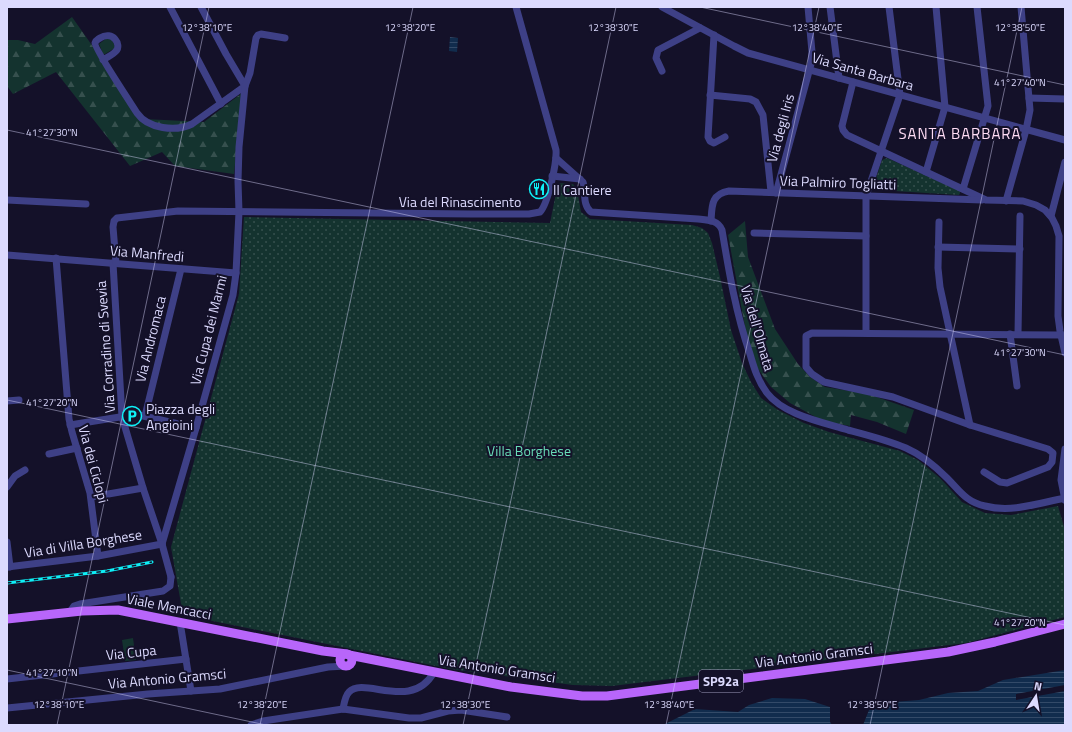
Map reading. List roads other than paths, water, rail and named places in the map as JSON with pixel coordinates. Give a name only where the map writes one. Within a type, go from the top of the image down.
[{"type":"main road","name":"Viale Mencacci","points":[[7,619],[70,612],[115,610],[323,651],[345,660]]},
{"type":"main road","name":"Via Antonio Gramsci","points":[[345,660],[376,661],[532,690],[582,696],[607,696],[948,652],[995,642],[1065,624]]},
{"type":"street","points":[[170,7],[221,104]]},
{"type":"street","points":[[103,60],[137,113],[148,124],[158,127],[181,127],[190,125],[246,86],[226,54],[201,7]]},
{"type":"street","name":"Via del Rinascimento","points":[[115,263],[113,225],[114,220],[117,218],[175,211],[535,214],[541,211],[544,206],[556,158],[555,144],[516,7]]},
{"type":"street","name":"Via Santa Barbara","points":[[662,7],[746,52],[1065,140]]},
{"type":"street","name":"Via degli Iris","points":[[773,193],[809,70],[812,52],[808,7]]},
{"type":"street","points":[[830,7],[838,78]]},
{"type":"street","points":[[866,333],[866,196],[900,95],[889,7]]},
{"type":"street","points":[[926,172],[945,108],[936,7]]},
{"type":"street","points":[[963,189],[988,108],[977,7]]},
{"type":"street","points":[[1006,200],[1026,130],[1030,110],[1021,7]]},
{"type":"street","points":[[662,72],[656,58],[658,50],[700,28]]},
{"type":"street","name":"Via Cupa dei Marmi","points":[[162,544],[233,296],[236,273],[239,212],[238,162],[246,86],[255,40],[258,35],[261,34],[285,38]]},
{"type":"street","points":[[714,35],[709,139],[714,143],[725,137]]},
{"type":"street","points":[[853,82],[842,123],[843,130],[849,136],[986,200]]},
{"type":"street","points":[[710,95],[752,99],[760,108],[763,117],[773,193]]},
{"type":"street","points":[[1029,98],[1065,99]]},
{"type":"street","points":[[556,158],[580,179],[584,185],[587,208],[592,212],[711,221]]},
{"type":"street","points":[[1065,162],[1050,216],[1056,226],[1059,236],[1058,311],[1065,353]]},
{"type":"street","points":[[552,176],[580,179]]},
{"type":"street","name":"Via Palmiro Togliatti","points":[[711,221],[713,202],[716,197],[722,192],[735,191],[1006,200],[1029,202],[1043,209],[1050,216]]},
{"type":"street","points":[[7,200],[86,204]]},
{"type":"street","points":[[1017,386],[1014,334],[1020,249],[1020,216]]},
{"type":"street","name":"Via dell'Olmata","points":[[711,221],[719,224],[722,230],[736,306],[756,374],[764,389],[774,400],[811,419],[857,432],[912,451],[931,464],[966,498],[978,504],[994,508],[1012,508],[1065,498]]},
{"type":"street","points":[[939,222],[938,268],[940,287],[970,425]]},
{"type":"street","points":[[754,233],[866,236]]},
{"type":"street","points":[[938,247],[1020,249]]},
{"type":"street","name":"Via Manfredi","points":[[7,255],[236,273]]},
{"type":"street","name":"Via dei Ciclopi","points":[[56,258],[70,425],[91,497],[98,556]]},
{"type":"street","name":"Via Corradino di Svevia","points":[[115,263],[122,417],[143,488],[162,544]]},
{"type":"street","name":"Via Andromaca","points":[[145,416],[181,268]]},
{"type":"street","points":[[984,472],[1002,482],[1011,482],[1048,467],[1052,462],[1053,453],[893,397],[867,390],[829,384],[815,377],[807,369],[805,362],[806,336],[808,334],[866,333],[1061,335]]},
{"type":"street","points":[[7,401],[19,400]]},
{"type":"street","points":[[70,425],[122,417],[145,416],[196,428]]},
{"type":"street","points":[[49,454],[77,448]]},
{"type":"street","points":[[1065,449],[1061,478],[1065,498]]},
{"type":"street","points":[[7,487],[15,476],[25,470]]},
{"type":"street","points":[[91,497],[143,488]]},
{"type":"street","points":[[7,542],[9,567]]},
{"type":"street","points":[[70,612],[74,606],[80,604],[166,590],[171,584],[171,577],[162,544]]},
{"type":"street","name":"Via di Villa Borghese","points":[[9,567],[98,556],[162,544]]},
{"type":"street","points":[[180,622],[191,691]]},
{"type":"street","name":"Via Cupa","points":[[7,679],[186,659]]},
{"type":"street","name":"Via Antonio Gramsci","points":[[7,708],[220,689],[328,667],[345,660]]},
{"type":"street","points":[[343,709],[347,695],[353,689],[361,688],[407,692],[424,684],[431,678],[434,672]]},
{"type":"street","points":[[252,725],[263,721],[343,709],[409,718],[421,718],[448,711],[461,710],[507,716]]},
{"type":"water","points":[[450,37],[458,38],[457,52],[449,51]]},
{"type":"water","points":[[1065,670],[1065,685],[1016,694],[1016,700],[1065,691],[1065,725],[863,725],[869,710],[893,702],[919,700],[948,693],[978,691],[1003,680]]},
{"type":"water","points":[[772,698],[805,699],[830,707],[830,722],[832,725],[663,725],[695,709],[738,712],[749,705]]},
{"type":"railway","points":[[7,583],[107,571],[152,562]]},
{"type":"place","name":"Il Cantiere","points":[[539,189]]},
{"type":"place","name":"Piazza degli Angioini","points":[[132,416]]},
{"type":"district","name":"SANTA BARBARA","points":[[960,133]]},
{"type":"park label","name":"Villa Borghese","points":[[529,450]]}]
